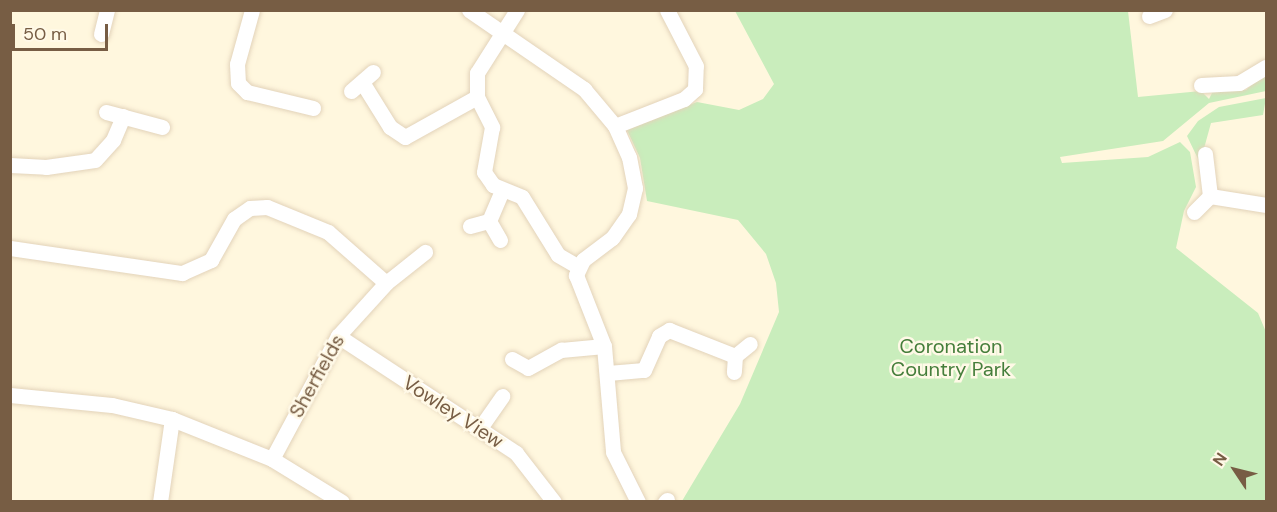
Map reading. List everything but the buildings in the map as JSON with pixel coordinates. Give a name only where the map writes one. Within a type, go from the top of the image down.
[{"type":"street","points":[[101,34],[107,10]]},
{"type":"street","points":[[252,10],[237,64],[238,83],[247,92],[313,108]]},
{"type":"street","points":[[469,10],[502,30],[584,89],[615,126],[633,169],[633,204],[618,232],[579,267],[578,289],[604,346],[613,452],[638,501]]},
{"type":"street","points":[[518,10],[502,30],[477,73],[477,97],[492,127],[484,172],[502,190],[522,197],[558,255],[579,267]]},
{"type":"street","points":[[615,126],[684,99],[694,89],[696,66],[667,10]]},
{"type":"street","points":[[1149,16],[1165,10]]},
{"type":"street","points":[[1201,85],[1239,83],[1266,67]]},
{"type":"street","points":[[362,82],[390,127],[405,137],[477,97]]},
{"type":"street","points":[[106,112],[162,127]]},
{"type":"street","points":[[10,165],[46,167],[95,160],[113,140],[123,116]]},
{"type":"street","points":[[1206,154],[1210,196]]},
{"type":"street","points":[[489,221],[502,190]]},
{"type":"street","points":[[1210,196],[1266,205]]},
{"type":"street","points":[[1194,212],[1210,196]]},
{"type":"street","points":[[10,248],[182,273],[211,260],[234,219],[250,208],[267,207],[328,232],[386,283]]},
{"type":"street","points":[[470,226],[489,221]]},
{"type":"street","points":[[489,221],[500,240]]},
{"type":"street","name":"Sherfields","points":[[272,459],[338,336],[386,283],[425,252]]},
{"type":"street","points":[[608,373],[644,370],[659,336],[669,330],[735,356]]},
{"type":"street","name":"Vowley View","points":[[338,336],[480,428],[524,460],[554,501]]},
{"type":"street","points":[[734,372],[735,356],[750,344]]},
{"type":"street","points":[[512,359],[527,375],[561,350],[604,346]]},
{"type":"street","points":[[10,395],[105,404],[172,419],[272,459],[342,501]]},
{"type":"street","points":[[480,428],[502,396]]},
{"type":"street","points":[[159,501],[172,419]]},
{"type":"green space","name":"Coronation Country Park","points":[[735,11],[1128,11],[1138,97],[1201,91],[1209,99],[1213,91],[1246,90],[1266,72],[1266,91],[1209,103],[1163,141],[1060,157],[1062,163],[1148,157],[1180,142],[1190,152],[1196,187],[1184,211],[1176,248],[1258,313],[1266,332],[1266,501],[682,501],[740,404],[779,312],[776,283],[766,254],[738,220],[647,201],[640,158],[627,130],[697,102],[739,110],[763,99],[774,84]]},
{"type":"green space","points":[[1266,98],[1263,115],[1211,123],[1200,163],[1187,136],[1198,121],[1219,107]]}]
